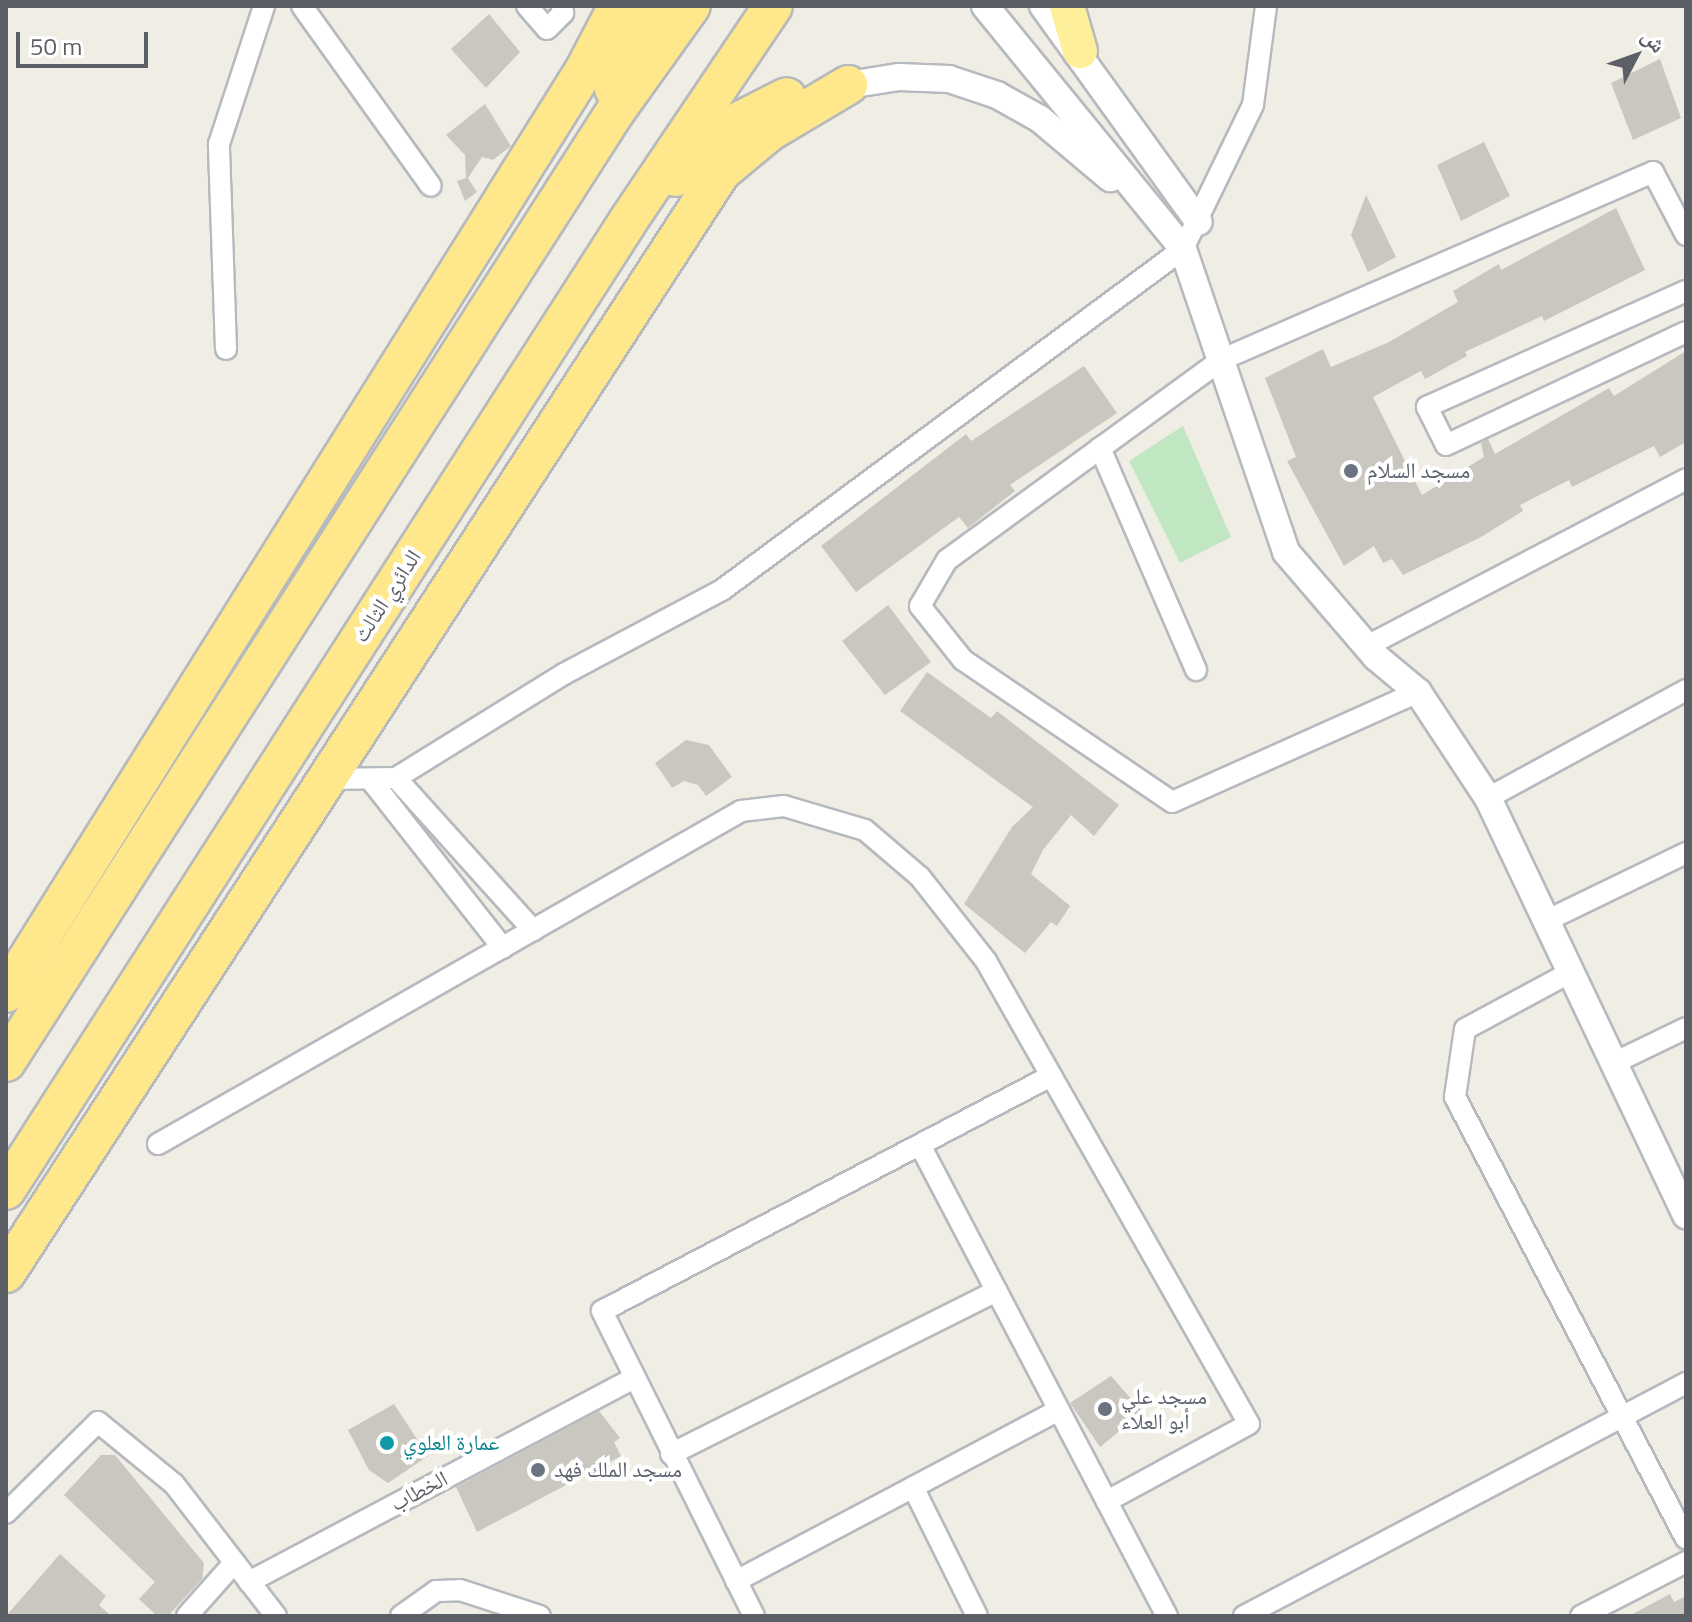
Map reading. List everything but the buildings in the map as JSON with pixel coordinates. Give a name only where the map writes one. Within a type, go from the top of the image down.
[{"type":"highway","points":[[6,993],[259,582],[584,71],[618,6]]},
{"type":"highway","points":[[583,162],[647,6]]},
{"type":"highway","points":[[6,1062],[583,162],[691,6]]},
{"type":"highway","name":"الدائري الثالث","points":[[6,1190],[628,221],[773,6]]},
{"type":"highway","points":[[1067,6],[1080,51]]},
{"type":"highway","points":[[628,221],[734,124],[791,95],[848,85]]},
{"type":"highway","points":[[6,1273],[721,172],[769,132],[848,85]]},
{"type":"highway","points":[[259,582],[393,460]]},
{"type":"highway","points":[[6,1231],[41,1136]]},
{"type":"street","points":[[226,349],[219,144],[264,6]]},
{"type":"street","points":[[302,6],[431,186]]},
{"type":"street","points":[[527,6],[547,29],[563,13],[562,6]]},
{"type":"street","points":[[985,6],[1183,249],[1223,359],[1286,552],[1367,646],[1418,692],[1488,798],[1684,1206]]},
{"type":"street","points":[[1043,6],[1080,51],[1199,222]]},
{"type":"street","points":[[325,779],[396,778],[564,674],[722,590],[1183,249],[1199,222],[1253,105],[1266,6]]},
{"type":"street","points":[[848,85],[899,77],[949,79],[997,95],[1040,119],[1166,229]]},
{"type":"street","points":[[1418,692],[1172,802],[963,660],[920,606],[947,560],[1223,359],[1653,172],[1686,235]]},
{"type":"street","points":[[1686,291],[1427,407],[1446,445],[1686,332]]},
{"type":"street","points":[[1100,448],[1196,670]]},
{"type":"street","points":[[1367,646],[1686,479]]},
{"type":"street","points":[[1488,798],[1686,690]]},
{"type":"street","points":[[396,778],[533,930]]},
{"type":"street","points":[[370,779],[503,948]]},
{"type":"street","points":[[158,1144],[741,811],[784,806],[865,830],[920,877],[986,961],[1249,1424],[1107,1501]]},
{"type":"street","points":[[1546,921],[1686,853]]},
{"type":"street","points":[[1571,972],[1465,1029],[1455,1097],[1686,1538]]},
{"type":"street","points":[[1614,1063],[1686,1028]]},
{"type":"street","points":[[754,1616],[632,1379],[602,1311],[1051,1076]]},
{"type":"street","points":[[920,1145],[1167,1616]]},
{"type":"street","points":[[671,1454],[997,1291]]},
{"type":"street","name":"الخطاب","points":[[249,1582],[632,1379]]},
{"type":"street","points":[[1244,1616],[1686,1383]]},
{"type":"street","points":[[736,1581],[1059,1410]]},
{"type":"street","points":[[6,1513],[98,1422],[174,1484],[276,1616]]},
{"type":"street","points":[[913,1487],[977,1616]]},
{"type":"street","points":[[1581,1616],[1609,1610],[1686,1562]]},
{"type":"street","points":[[187,1616],[234,1563]]},
{"type":"street","points":[[401,1616],[436,1591],[460,1590],[540,1616]]},
{"type":"green space","points":[[1183,426],[1231,537],[1180,563],[1129,461]]},
{"type":"place","name":"مسجد السلام","points":[[1351,471]]},
{"type":"place","name":"مسجد علي أبو العلاء","points":[[1105,1409]]},
{"type":"place","name":"عمارة العلوي","points":[[387,1443]]},
{"type":"place","name":"مسجد الملك فهد","points":[[538,1470]]}]
